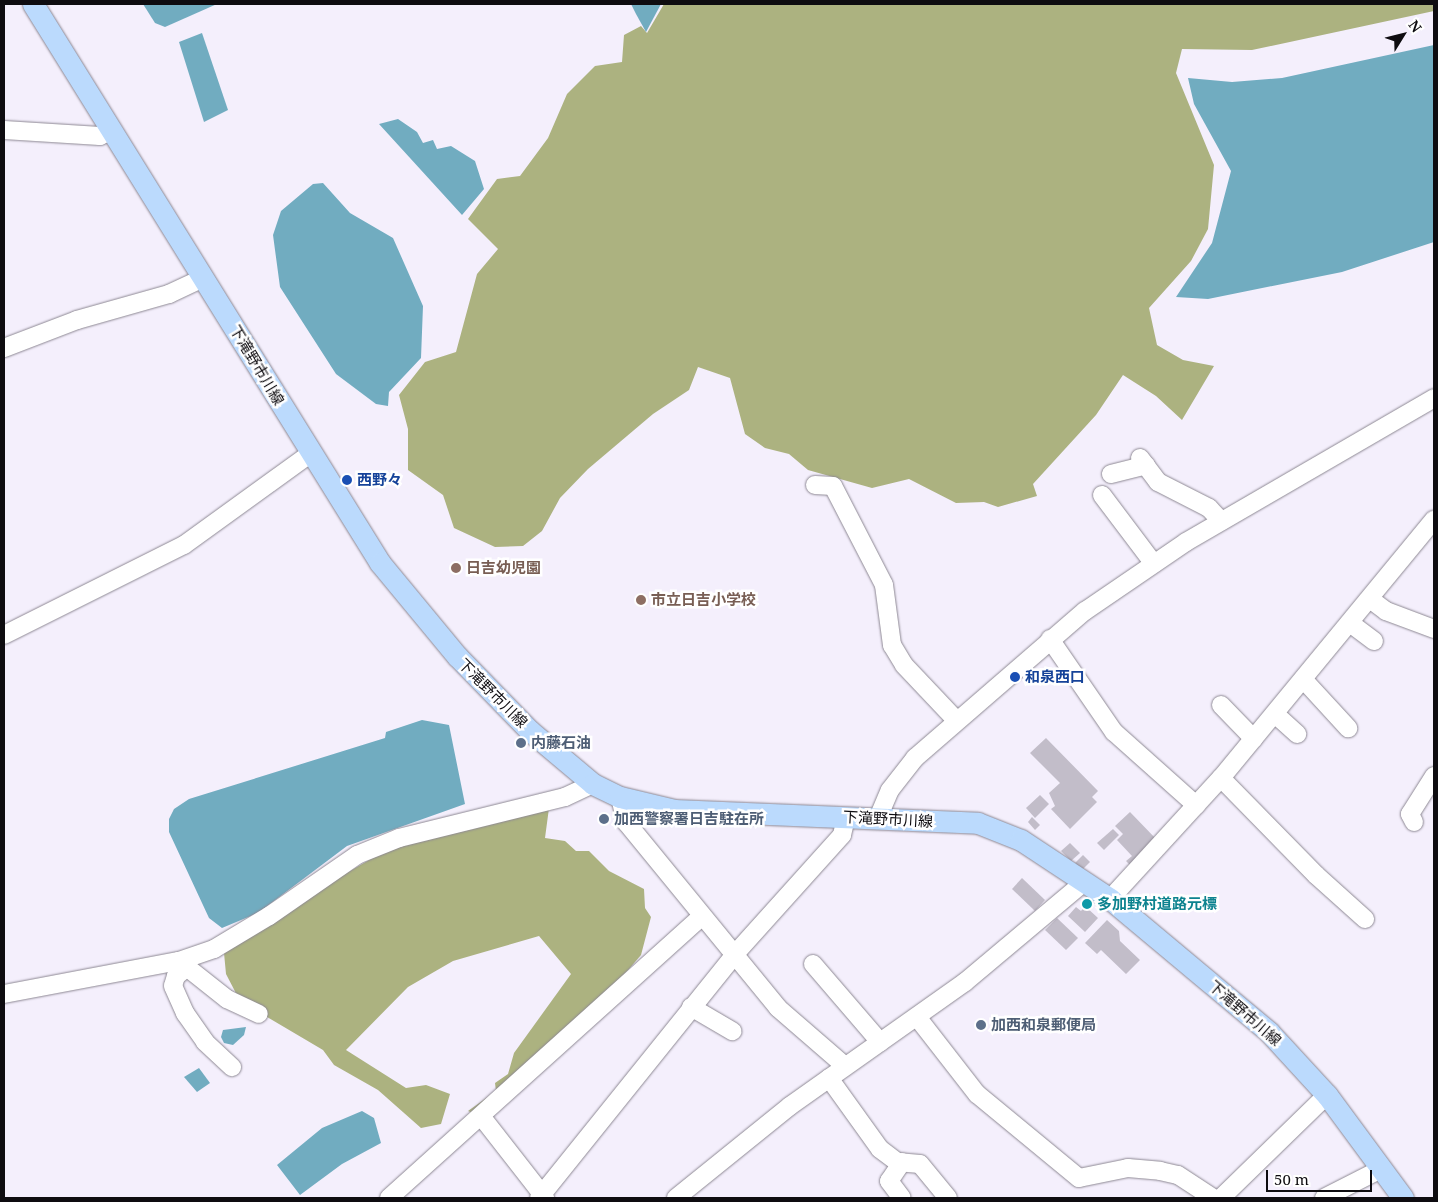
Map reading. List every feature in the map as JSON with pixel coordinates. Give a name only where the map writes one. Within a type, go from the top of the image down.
[{"type":"main road","name":"下滝野市川線","points":[[33,4],[380,563],[457,656],[530,731],[593,784],[620,797],[674,810],[978,823],[1021,840],[1110,899],[1269,1032],[1327,1095],[1403,1198]]},
{"type":"street","points":[[4,130],[100,136],[112,130]]},
{"type":"street","points":[[4,348],[78,320],[169,294],[204,278]]},
{"type":"street","points":[[878,818],[890,790],[915,758],[1050,639],[1154,564],[1221,521],[1434,398]]},
{"type":"street","points":[[4,632],[184,546],[311,453]]},
{"type":"street","points":[[1111,474],[1143,461],[1158,482],[1209,508],[1221,521]]},
{"type":"street","points":[[815,485],[833,486],[884,585],[892,646],[904,665],[956,720]]},
{"type":"street","points":[[1102,495],[1154,564]]},
{"type":"street","points":[[1110,899],[1221,778],[1434,520]]},
{"type":"street","points":[[1370,599],[1386,610],[1434,629]]},
{"type":"street","points":[[1350,623],[1374,641]]},
{"type":"street","points":[[1050,639],[1114,732],[1196,805]]},
{"type":"street","points":[[1303,679],[1348,728]]},
{"type":"street","points":[[1221,705],[1254,739]]},
{"type":"street","points":[[1275,714],[1297,734]]},
{"type":"street","points":[[1414,822],[1410,814],[1434,776]]},
{"type":"street","points":[[1221,778],[1316,875],[1365,919]]},
{"type":"street","points":[[4,994],[183,965],[262,920],[357,855],[400,838],[565,797],[593,784]]},
{"type":"street","points":[[620,797],[626,822],[778,1008],[845,1066]]},
{"type":"street","points":[[482,1116],[542,1197],[691,1007],[735,954],[842,835],[846,817]]},
{"type":"street","points":[[676,1198],[829,1078],[917,1017],[1013,944],[1084,882]]},
{"type":"street","points":[[389,1198],[702,916]]},
{"type":"street","points":[[812,964],[880,1042]]},
{"type":"street","points":[[183,965],[227,999],[259,1014]]},
{"type":"street","points":[[183,965],[176,976],[173,986],[185,1013],[205,1042],[232,1067]]},
{"type":"street","points":[[691,1007],[732,1030]]},
{"type":"street","points":[[917,1017],[978,1094],[1079,1178],[1128,1168],[1160,1171],[1178,1175],[1213,1198]]},
{"type":"street","points":[[829,1078],[880,1150],[902,1162],[920,1164],[948,1198]]},
{"type":"street","points":[[1220,1198],[1327,1095]]},
{"type":"street","points":[[902,1162],[889,1181],[902,1198]]},
{"type":"street","points":[[1324,1198],[1381,1169]]},
{"type":"green space","points":[[664,4],[1434,4],[1434,11],[1252,50],[1182,49],[1176,73],[1214,165],[1208,229],[1191,261],[1149,308],[1157,345],[1183,360],[1214,366],[1182,420],[1156,396],[1123,375],[1096,415],[1033,484],[1037,496],[998,507],[984,502],[956,503],[909,479],[872,488],[808,470],[789,454],[765,448],[745,434],[730,378],[698,367],[689,390],[653,414],[588,469],[560,498],[542,531],[523,546],[495,547],[454,528],[443,495],[408,470],[408,429],[399,395],[425,362],[456,352],[477,274],[498,249],[468,219],[497,179],[520,176],[548,138],[567,94],[595,66],[622,62],[624,35],[641,26],[647,33]]},
{"type":"green space","points":[[549,808],[545,838],[565,841],[576,851],[589,851],[609,871],[644,889],[645,908],[651,917],[641,955],[611,990],[477,1115],[468,1111],[496,1091],[495,1083],[508,1074],[514,1053],[571,974],[539,936],[453,961],[408,987],[346,1050],[406,1088],[426,1085],[450,1094],[441,1124],[421,1128],[378,1090],[334,1065],[323,1050],[240,1001],[226,974],[224,953],[326,885],[393,846]]},
{"type":"water","points":[[143,4],[217,4],[165,27],[155,23]]},
{"type":"water","points":[[631,4],[661,4],[646,32],[636,14]]},
{"type":"water","points":[[202,33],[228,110],[204,122],[179,42]]},
{"type":"water","points":[[1434,45],[1434,242],[1342,272],[1208,299],[1176,297],[1212,243],[1231,171],[1194,104],[1188,78],[1232,82],[1282,78]]},
{"type":"water","points":[[398,119],[417,132],[423,143],[433,140],[437,149],[451,146],[475,161],[484,189],[462,215],[379,124]]},
{"type":"water","points":[[323,183],[350,213],[393,238],[423,306],[421,358],[389,392],[388,406],[376,404],[336,374],[280,287],[273,235],[281,211],[313,184]]},
{"type":"water","points":[[422,720],[449,725],[465,804],[347,846],[258,913],[222,928],[209,918],[169,832],[169,819],[174,809],[189,799],[385,738],[386,732]]},
{"type":"water","points":[[246,1027],[244,1035],[233,1045],[224,1043],[221,1037],[223,1030]]},
{"type":"water","points":[[199,1068],[210,1083],[197,1092],[184,1077]]},
{"type":"water","points":[[362,1111],[374,1118],[381,1143],[342,1164],[300,1195],[277,1165],[322,1128]]},
{"type":"building","points":[[1046,738],[1098,791],[1092,797],[1097,802],[1070,829],[1051,809],[1055,806],[1049,793],[1060,783],[1030,753]]},
{"type":"building","points":[[1040,795],[1049,804],[1035,818],[1026,808]]},
{"type":"building","points":[[1130,812],[1158,841],[1132,867],[1126,861],[1132,856],[1117,840],[1123,834],[1115,826]]},
{"type":"building","points":[[1032,817],[1040,825],[1035,830],[1028,822]]},
{"type":"building","points":[[1113,829],[1119,835],[1104,850],[1097,843]]},
{"type":"building","points":[[1070,843],[1080,853],[1071,861],[1061,851]]},
{"type":"building","points":[[1083,855],[1090,862],[1082,870],[1075,863]]},
{"type":"building","points":[[1022,878],[1045,900],[1035,911],[1012,889]]},
{"type":"building","points":[[1085,906],[1098,918],[1085,932],[1068,916],[1076,907],[1081,911]]},
{"type":"building","points":[[1057,918],[1078,938],[1066,950],[1045,930]]},
{"type":"building","points":[[1107,920],[1119,931],[1120,941],[1140,960],[1126,974],[1101,950],[1097,954],[1085,943]]},
{"type":"place","name":"西野々","points":[[347,480]]},
{"type":"place","name":"日吉幼児園","points":[[456,568]]},
{"type":"place","name":"市立日吉小学校","points":[[641,600]]},
{"type":"place","name":"和泉西口","points":[[1015,677]]},
{"type":"place","name":"内藤石油","points":[[521,743]]},
{"type":"place","name":"加西警察署日吉駐在所","points":[[604,819]]},
{"type":"place","name":"多加野村道路元標","points":[[1087,904]]},
{"type":"place","name":"加西和泉郵便局","points":[[981,1025]]}]
